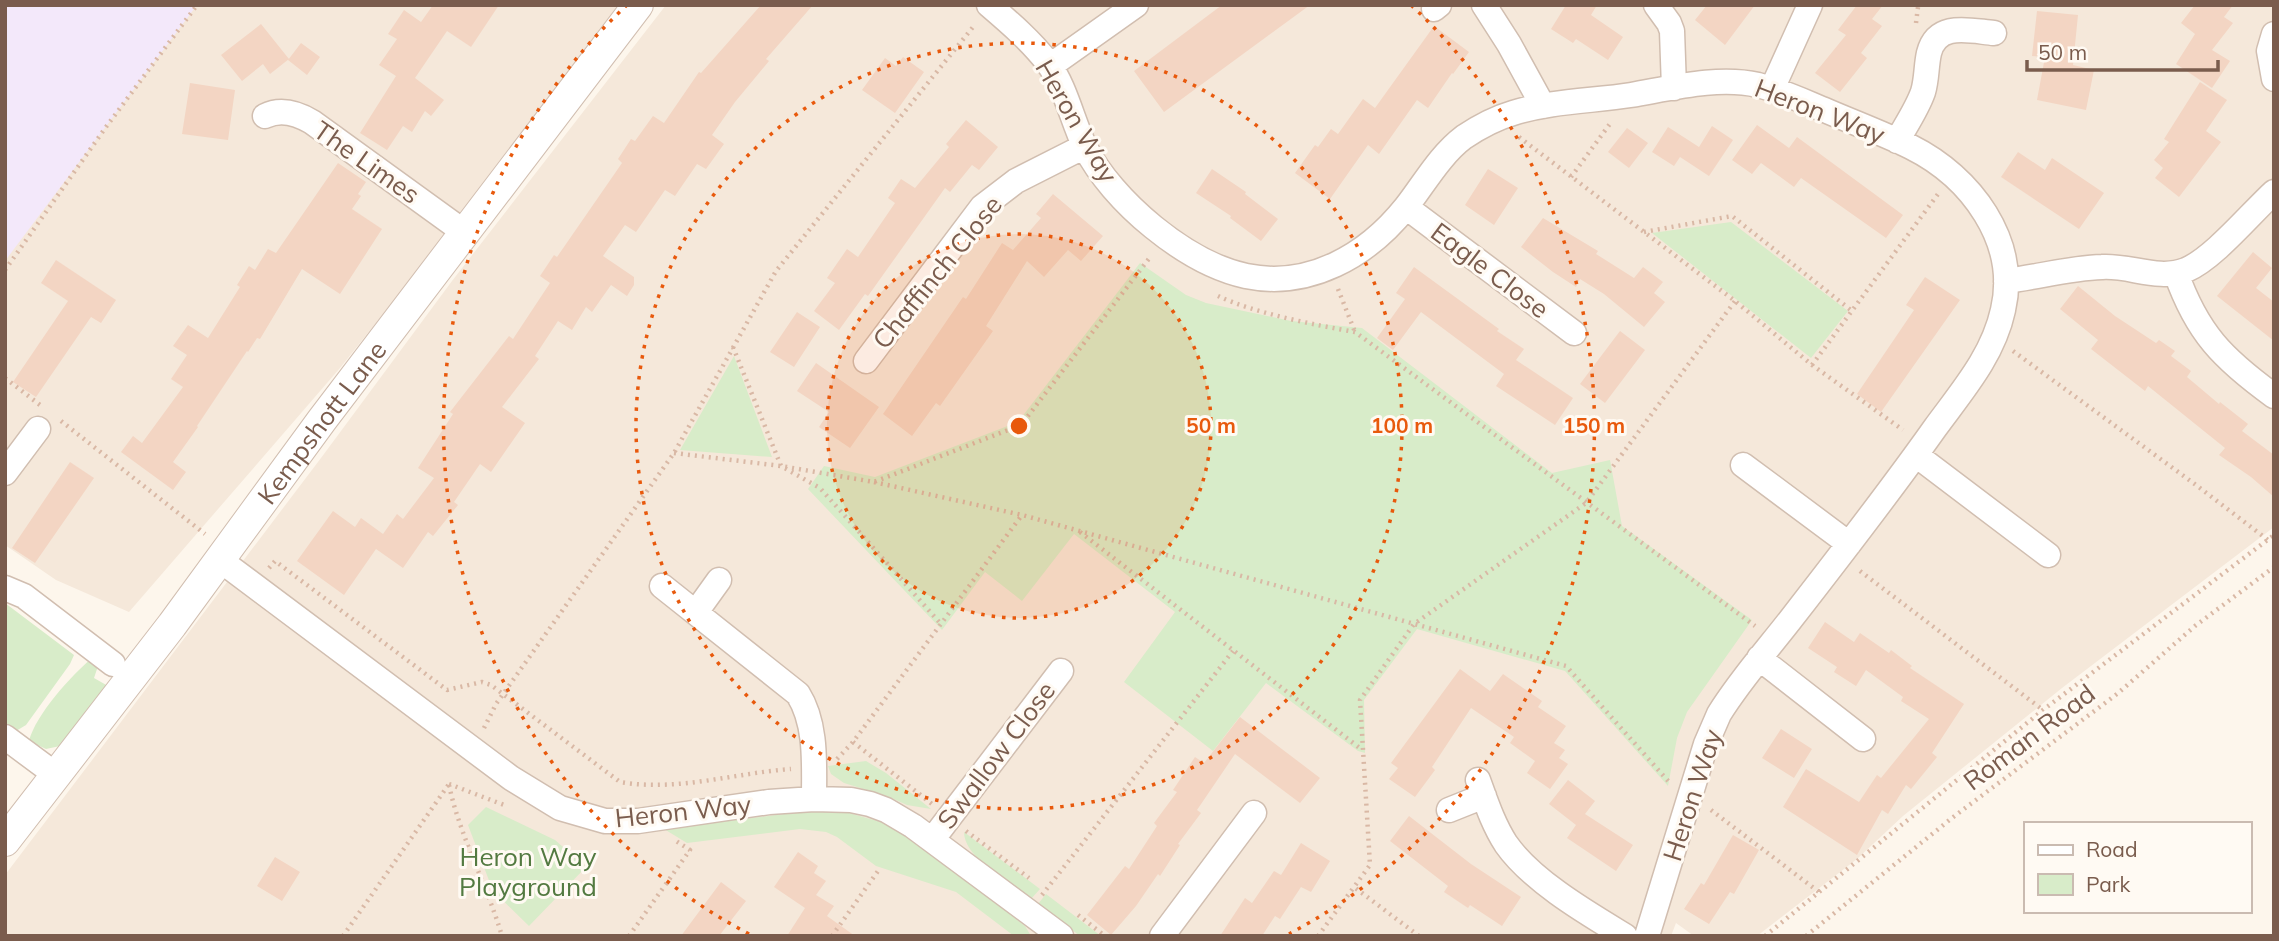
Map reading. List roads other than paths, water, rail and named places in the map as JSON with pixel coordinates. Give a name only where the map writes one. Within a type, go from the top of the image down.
[{"type":"street","name":"Kempshott Lane","points":[[5,841],[56,775],[216,549],[638,5]]},
{"type":"street","name":"Heron Way","points":[[989,5],[1033,46],[1050,66],[1062,88],[1085,146],[1101,174],[1114,189],[1166,235],[1209,263],[1245,276],[1279,279],[1314,273],[1329,268],[1368,245],[1406,207],[1453,146],[1496,119],[1543,106],[1674,88],[1735,82],[1772,89],[1928,156],[1953,173],[1976,197],[1991,222],[2002,252],[2006,281],[2003,311],[1994,339],[1975,374],[1916,455],[1728,699],[1712,727],[1647,936]]},
{"type":"street","points":[[1050,66],[1136,5]]},
{"type":"street","points":[[1484,5],[1543,106]]},
{"type":"street","points":[[1656,5],[1672,31],[1674,88]]},
{"type":"street","points":[[1772,89],[1810,5]]},
{"type":"street","points":[[1897,141],[1924,90],[1929,53],[1940,34],[1961,30],[1994,33]]},
{"type":"street","points":[[2274,34],[2269,51],[2274,79]]},
{"type":"street","name":"The Limes","points":[[265,116],[281,111],[293,113],[312,122],[464,232]]},
{"type":"street","name":"Chaffinch Close","points":[[866,361],[982,207],[1016,181],[1085,146]]},
{"type":"street","points":[[2006,281],[2100,267],[2127,268],[2157,274],[2176,273],[2206,257],[2274,192]]},
{"type":"street","name":"Eagle Close","points":[[1406,207],[1574,333]]},
{"type":"street","points":[[2176,273],[2188,307],[2214,345],[2229,361],[2274,396]]},
{"type":"street","points":[[5,473],[49,420]]},
{"type":"street","points":[[1916,455],[2048,555]]},
{"type":"street","points":[[1743,465],[1844,550]]},
{"type":"street","name":"Heron Way","points":[[216,549],[256,585],[527,790],[559,808],[605,821],[647,819],[769,802],[814,799],[850,800],[870,804],[901,818],[932,839],[1061,936]]},
{"type":"street","points":[[696,612],[719,580]]},
{"type":"street","points":[[662,586],[798,694],[808,715],[814,768],[814,799]]},
{"type":"street","points":[[5,588],[24,596],[113,663]]},
{"type":"street","points":[[1767,649],[1863,739]]},
{"type":"street","name":"Swallow Close","points":[[932,839],[1061,671]]},
{"type":"street","points":[[5,737],[56,775]]},
{"type":"street","points":[[1449,810],[1481,788],[1498,830],[1517,858],[1554,889],[1625,936]]},
{"type":"street","points":[[1162,936],[1254,813]]},
{"type":"park label","name":"Heron Way Playground","points":[[528,871]]}]
